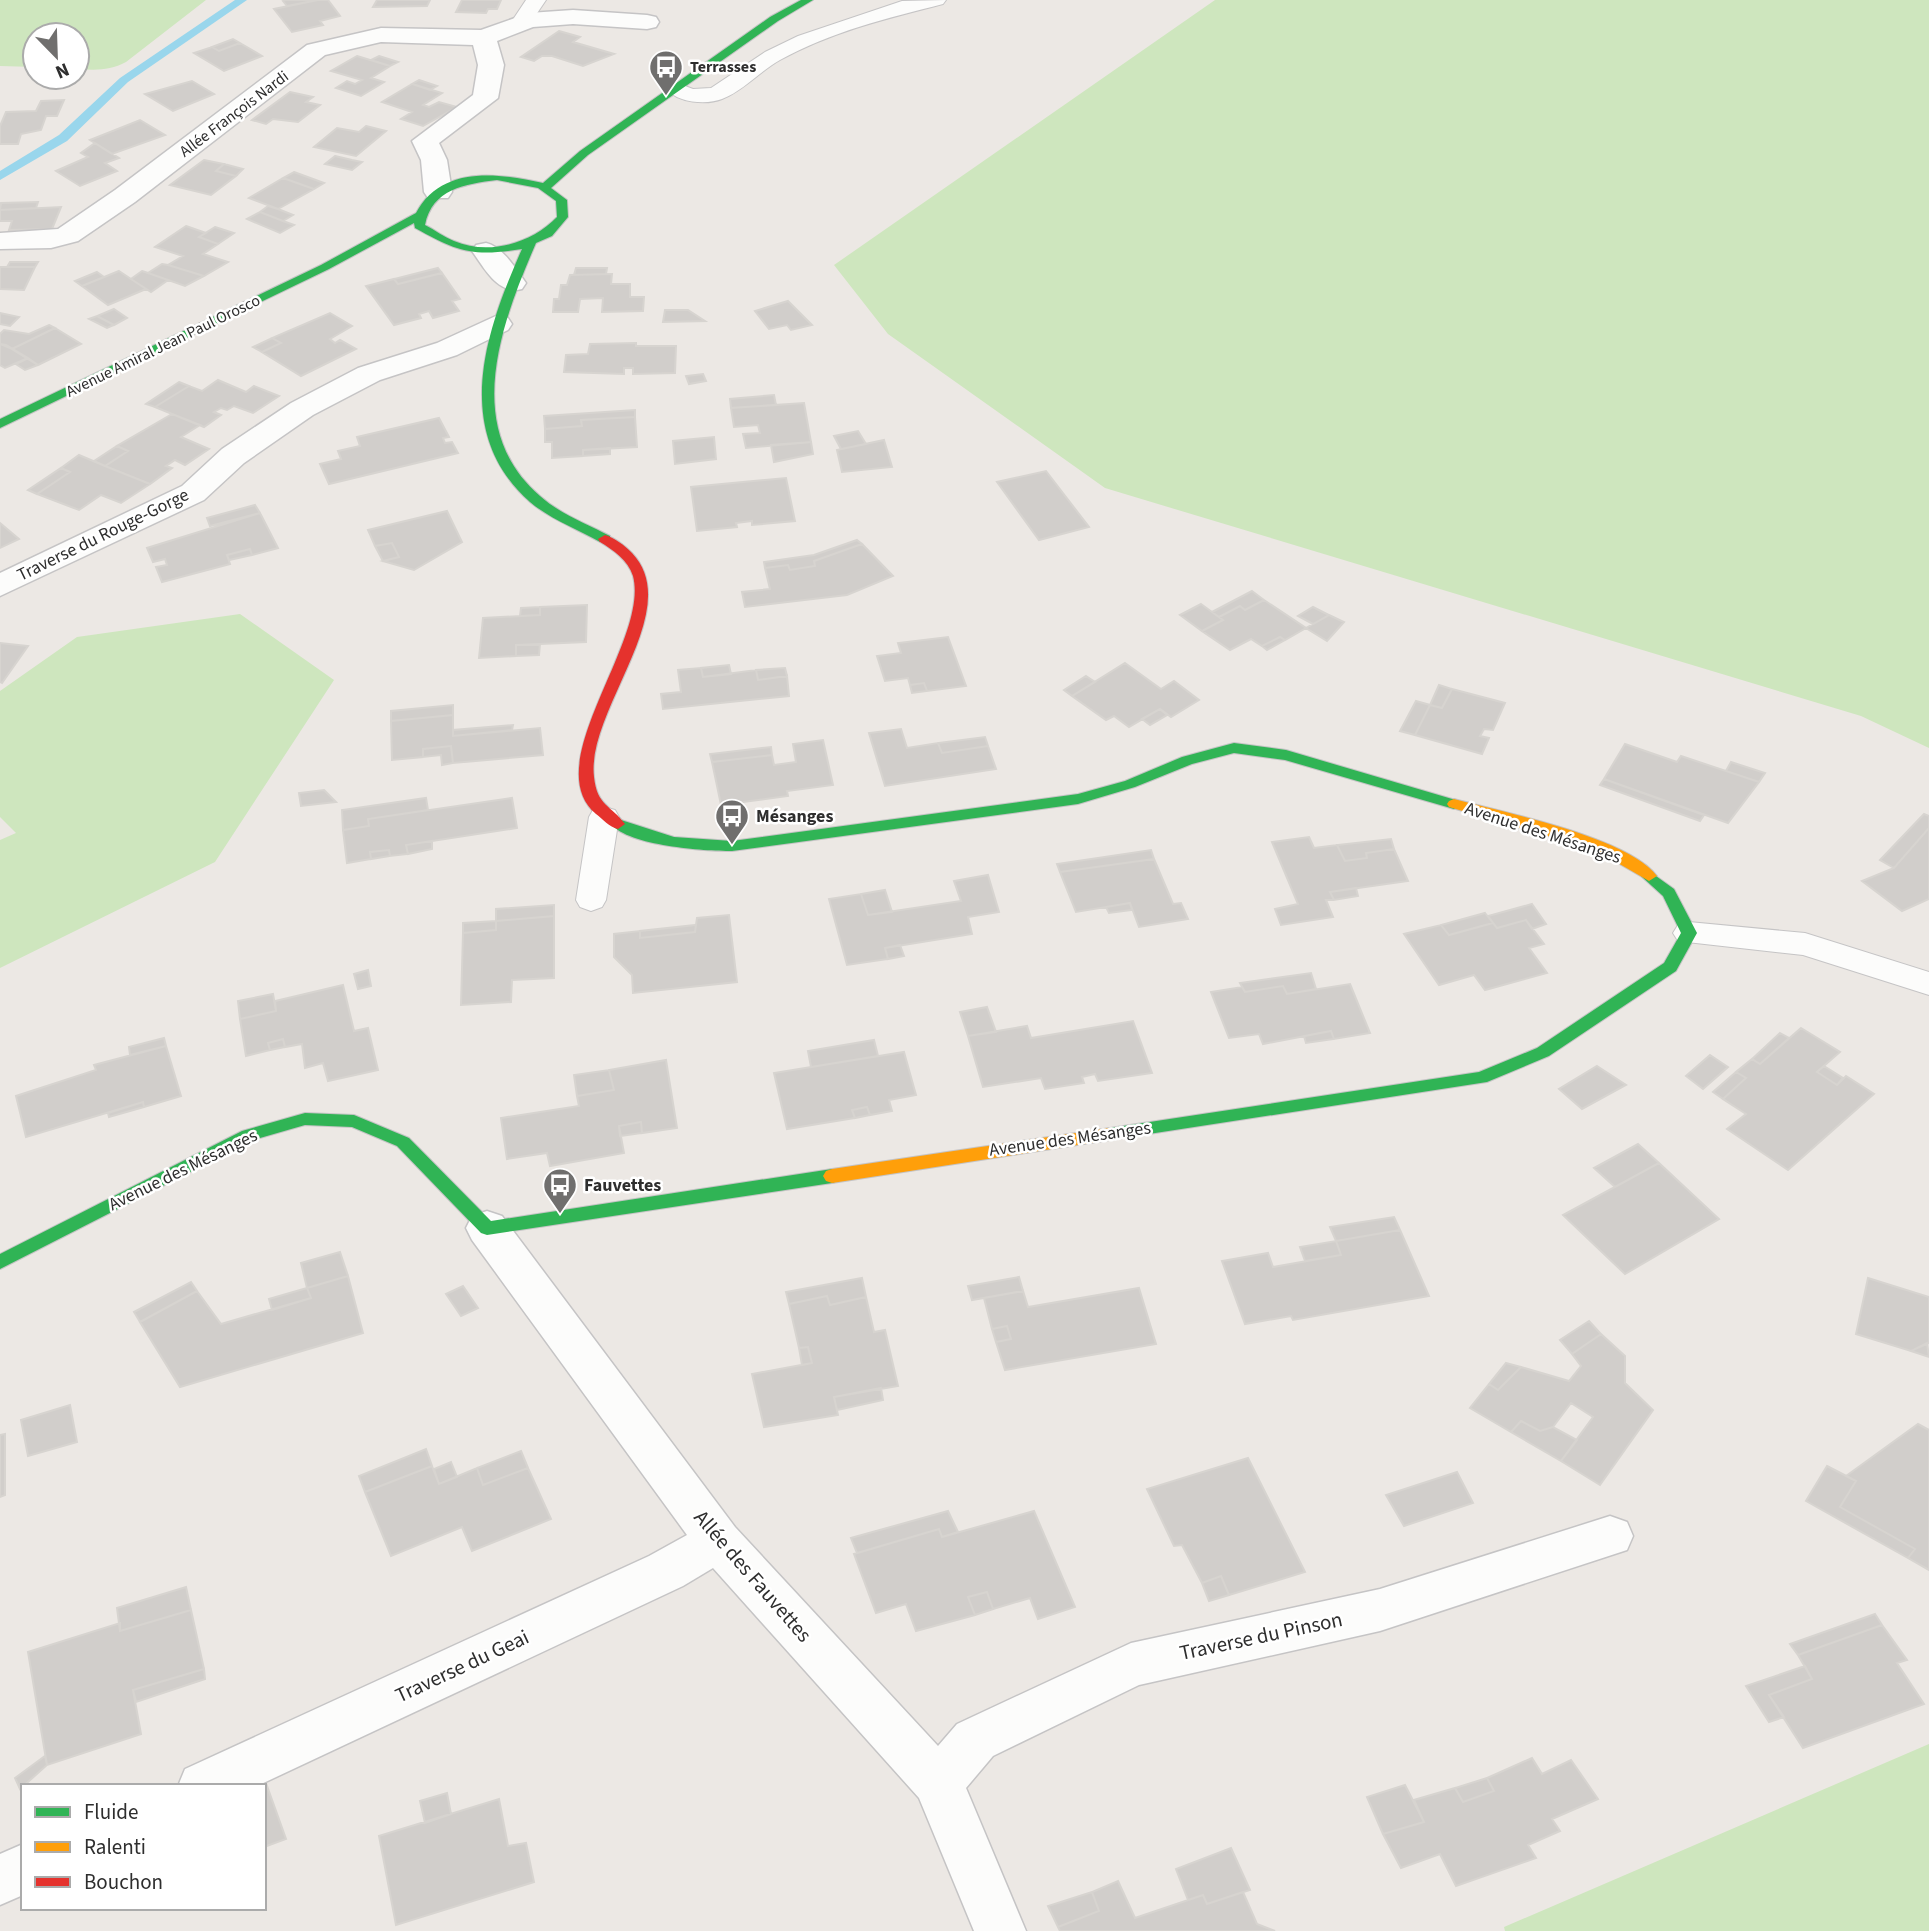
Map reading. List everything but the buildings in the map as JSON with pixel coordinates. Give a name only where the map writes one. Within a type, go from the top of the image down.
[{"type":"street","points":[[546,186],[584,153],[774,19],[808,0]]},
{"type":"street","name":"Allée François Nardi","points":[[0,241],[51,240],[68,234],[125,196],[316,50],[381,35],[484,38],[520,24],[573,17],[648,22]]},
{"type":"street","points":[[438,192],[434,160],[425,141],[485,98],[491,65],[484,38]]},
{"type":"street","points":[[439,243],[419,226],[418,216],[424,204],[438,192],[584,153]]},
{"type":"street","points":[[417,246],[439,243],[486,251],[531,242],[559,224],[564,213],[564,203],[546,186],[515,178],[490,178],[434,160]]},
{"type":"street","points":[[325,267],[418,216]]},
{"type":"street","points":[[531,242],[512,283],[489,358],[488,413],[493,445],[508,470],[534,499],[625,551],[640,579],[640,608],[587,751],[587,789],[604,817]]},
{"type":"street","points":[[325,267],[396,249]]},
{"type":"street","points":[[486,251],[512,283]]},
{"type":"street","name":"Avenue Amiral Jean Paul Orosco","points":[[0,424],[325,267]]},
{"type":"street","name":"Traverse du Rouge-Gorge","points":[[0,586],[193,493],[233,456],[302,410],[369,374],[447,349],[498,324]]},
{"type":"street","name":"Avenue des Mésanges","points":[[0,1262],[248,1135],[305,1119],[354,1121],[403,1142],[487,1228],[1481,1077],[1543,1052],[1670,967],[1689,933],[1669,893],[1634,862],[1582,842],[1286,755],[1234,748],[1187,760],[1130,784],[1078,799],[732,846],[690,847],[647,837],[604,817]]},
{"type":"street","name":"Allée des Fauvettes","points":[[487,1228],[719,1541],[938,1783],[1000,1931]]},
{"type":"street","name":"Traverse du Pinson","points":[[938,1783],[975,1740],[1131,1665],[1380,1610],[1610,1536]]},
{"type":"street","name":"Traverse du Geai","points":[[207,1784],[666,1571],[719,1541]]},
{"type":"street","points":[[0,1880],[21,1871]]},
{"type":"lane","points":[[520,24],[536,0]]},
{"type":"lane","points":[[774,19],[806,19],[866,0]]},
{"type":"lane","points":[[677,89],[690,95],[716,94],[772,56],[805,40],[902,7],[936,0]]},
{"type":"lane","points":[[591,900],[604,817]]},
{"type":"lane","points":[[1689,933],[1805,944],[1929,984]]},
{"type":"green space","points":[[0,0],[206,0],[126,62],[96,70],[91,70],[91,21],[21,21],[21,67],[0,66]]},
{"type":"green space","points":[[1215,0],[1929,0],[1929,748],[1861,716],[1105,488],[888,334],[834,265]]},
{"type":"green space","points":[[240,614],[334,680],[215,862],[0,968],[0,840],[16,833],[0,817],[0,691],[77,637]]},
{"type":"green space","points":[[1929,1744],[1929,1931],[1505,1931],[1504,1927]]},
{"type":"waterway","points":[[0,176],[63,138],[124,80],[242,0]]},
{"type":"traffic: fast","points":[[546,186],[584,153],[774,19],[808,0]]},
{"type":"traffic: fast","points":[[497,177],[541,186],[561,200],[562,217],[548,233],[522,246],[489,251],[453,245],[419,226],[422,213],[436,194],[459,183],[497,177]]},
{"type":"traffic: fast","points":[[0,424],[325,267],[418,216]]},
{"type":"traffic: fast","points":[[531,242],[505,306],[488,375],[488,410],[494,443],[510,473],[535,499],[605,539]]},
{"type":"traffic: fast","points":[[618,824],[674,842],[732,846],[1078,799],[1130,784],[1187,760],[1234,748],[1286,755],[1454,804]]},
{"type":"traffic: fast","points":[[1110,1134],[1481,1078],[1543,1052],[1670,967],[1689,933],[1669,893],[1649,876]]},
{"type":"traffic: fast","points":[[0,1262],[248,1135],[305,1119],[354,1121],[403,1142],[487,1228],[832,1176]]},
{"type":"traffic: slow","points":[[1454,804],[1584,841],[1609,851],[1649,876]]},
{"type":"traffic: slow","points":[[832,1176],[1110,1134]]},
{"type":"traffic: jam","points":[[605,539],[631,560],[640,578],[641,604],[633,635],[603,707],[591,743],[586,776],[594,804],[618,824]]},
{"type":"place","name":"Terrasses","points":[[666,97]]},
{"type":"place","name":"Mésanges","points":[[732,846]]},
{"type":"place","name":"Fauvettes","points":[[560,1215]]}]
